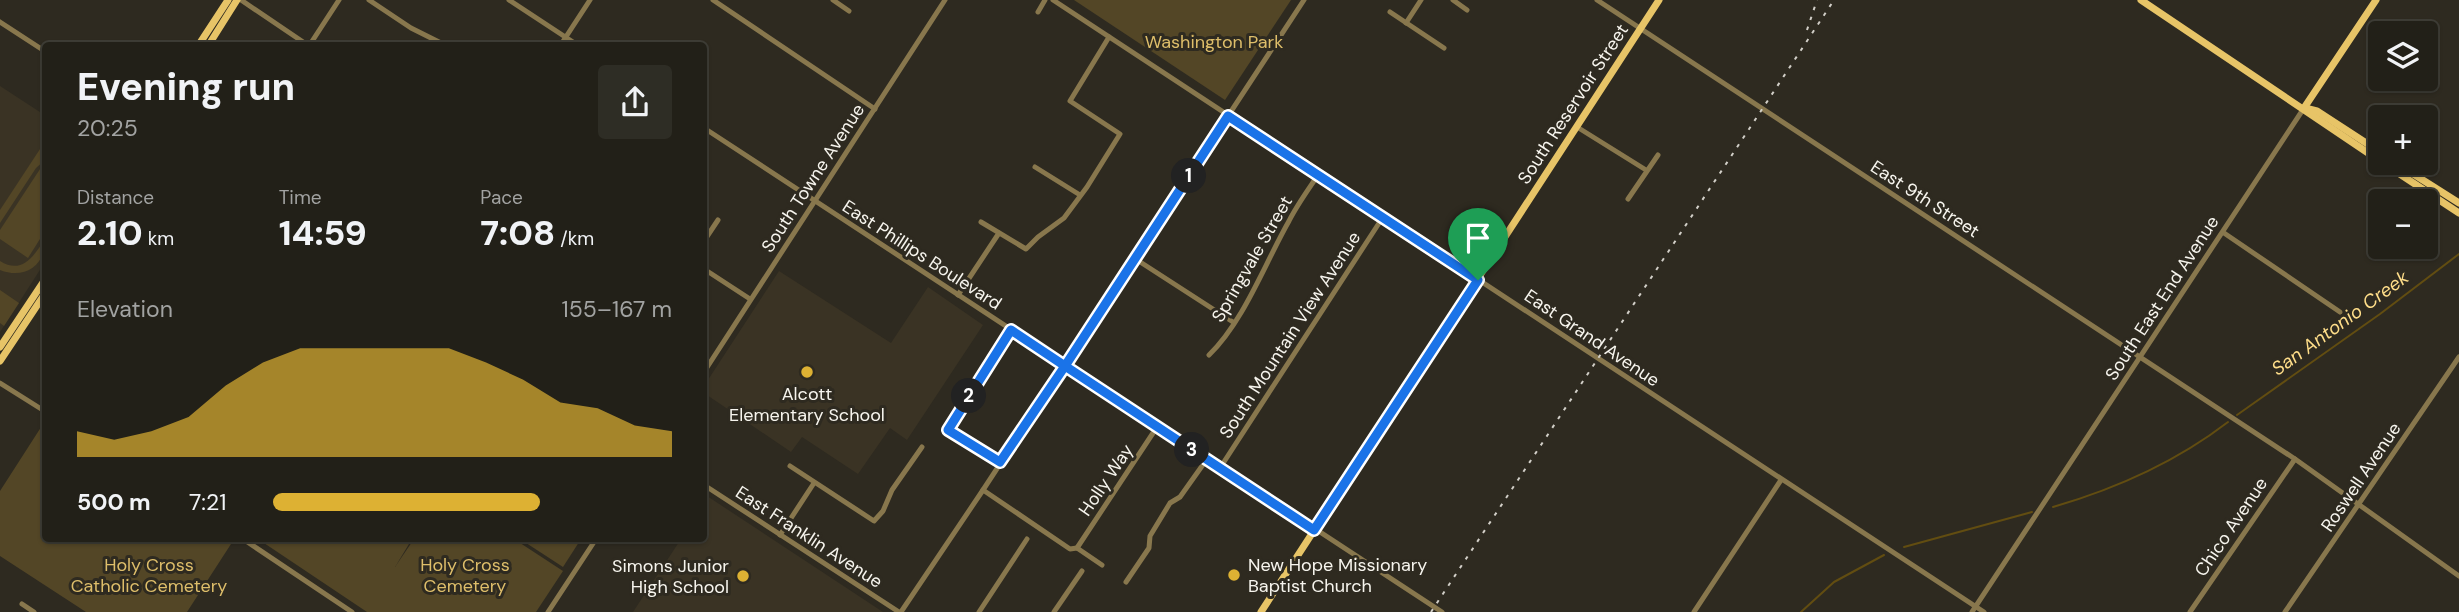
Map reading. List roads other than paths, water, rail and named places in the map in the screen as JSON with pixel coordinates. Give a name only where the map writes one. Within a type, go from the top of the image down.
[{"type":"main road","points":[[201,42],[228,0]]},
{"type":"main road","points":[[211,42],[239,0]]},
{"type":"main road","name":"South Reservoir Street","points":[[1261,612],[1659,0]]},
{"type":"main road","points":[[2141,0],[2368,153]]},
{"type":"main road","name":"South East End Avenue","points":[[2304,108],[2376,0]]},
{"type":"main road","points":[[2304,108],[2317,111],[2368,144]]},
{"type":"main road","points":[[2402,175],[2459,213]]},
{"type":"main road","points":[[2415,175],[2459,203]]},
{"type":"main road","points":[[0,347],[42,284]]},
{"type":"main road","points":[[0,361],[42,298]]},
{"type":"street","points":[[239,0],[303,42]]},
{"type":"street","points":[[312,42],[339,0]]},
{"type":"street","points":[[369,0],[439,42]]},
{"type":"street","points":[[509,0],[573,42]]},
{"type":"street","points":[[563,42],[590,0]]},
{"type":"street","points":[[713,0],[875,109]]},
{"type":"street","points":[[833,0],[849,11]]},
{"type":"street","name":"South Towne Avenue","points":[[707,367],[945,0]]},
{"type":"street","points":[[1038,12],[1045,0]]},
{"type":"street","name":"East Grand Avenue","points":[[1054,0],[1599,357],[1973,609],[1984,612]]},
{"type":"street","points":[[900,612],[1065,366],[1304,0]]},
{"type":"street","points":[[1406,23],[1421,0]]},
{"type":"street","points":[[1453,0],[1467,10]]},
{"type":"street","name":"East 9th Street","points":[[1597,0],[2295,459],[2459,576]]},
{"type":"street","points":[[1390,12],[1444,48]]},
{"type":"street","points":[[0,22],[42,49]]},
{"type":"street","points":[[981,222],[1026,249],[1064,218],[1087,187],[1120,134],[1070,101],[1109,37]]},
{"type":"street","name":"South East End Avenue","points":[[1973,609],[2224,233],[2304,108]]},
{"type":"street","points":[[1577,127],[1646,170]]},
{"type":"street","name":"East Phillips Boulevard","points":[[707,130],[1442,612]]},
{"type":"street","points":[[1628,199],[1658,155]]},
{"type":"street","points":[[1035,167],[1080,195]]},
{"type":"street","name":"Springvale Street","points":[[1209,355],[1233,322],[1289,220],[1318,175]]},
{"type":"street","name":"South Mountain View Avenue","points":[[1220,468],[1383,217]]},
{"type":"street","points":[[707,236],[718,220]]},
{"type":"street","points":[[958,295],[999,233]]},
{"type":"street","points":[[2224,233],[2340,312]]},
{"type":"street","points":[[1134,258],[1233,322]]},
{"type":"street","points":[[707,272],[750,299]]},
{"type":"street","points":[[1000,462],[948,430],[1011,330]]},
{"type":"street","name":"Roswell Avenue","points":[[2285,612],[2459,357]]},
{"type":"street","points":[[0,383],[42,409]]},
{"type":"street","name":"Holly Way","points":[[1077,548],[1157,427]]},
{"type":"street","points":[[790,466],[855,506],[874,521],[883,511],[892,490],[922,447]]},
{"type":"street","points":[[1126,582],[1149,548],[1150,536],[1170,503],[1180,497],[1207,459]]},
{"type":"street","name":"Chico Avenue","points":[[2190,612],[2295,459]]},
{"type":"street","points":[[1695,612],[1781,480]]},
{"type":"street","points":[[780,535],[814,482]]},
{"type":"street","name":"East Franklin Avenue","points":[[707,487],[900,612]]},
{"type":"street","points":[[983,490],[1070,549],[1077,548],[1102,565]]},
{"type":"street","points":[[979,612],[1027,539]]},
{"type":"street","points":[[247,542],[352,612]]},
{"type":"street","points":[[548,612],[594,542]]},
{"type":"street","points":[[1054,612],[1082,570]]},
{"type":"street","points":[[22,604],[34,612]]},
{"type":"waterway","name":"San Antonio Creek","points":[[2237,415],[2380,314],[2459,254]]},
{"type":"waterway","name":"San Antonio Creek","points":[[2053,507],[2144,473],[2187,450],[2228,422]]},
{"type":"waterway","name":"San Antonio Creek","points":[[1904,547],[2032,512]]},
{"type":"waterway","name":"San Antonio Creek","points":[[1801,612],[1834,582],[1884,555]]},
{"type":"railway","points":[[1807,30],[1817,0]]},
{"type":"railway","points":[[1431,612],[1834,0]]},
{"type":"place","name":"Alcott Elementary School","points":[[807,372]]},
{"type":"place","name":"New Hope Missionary Baptist Church","points":[[1234,575]]},
{"type":"place","name":"Simons Junior High School","points":[[743,576]]},
{"type":"park label","name":"Washington Park","points":[[1214,42]]},
{"type":"park label","name":"Holy Cross Catholic Cemetery","points":[[149,575]]},
{"type":"park label","name":"Holy Cross Cemetery","points":[[465,575]]}]
